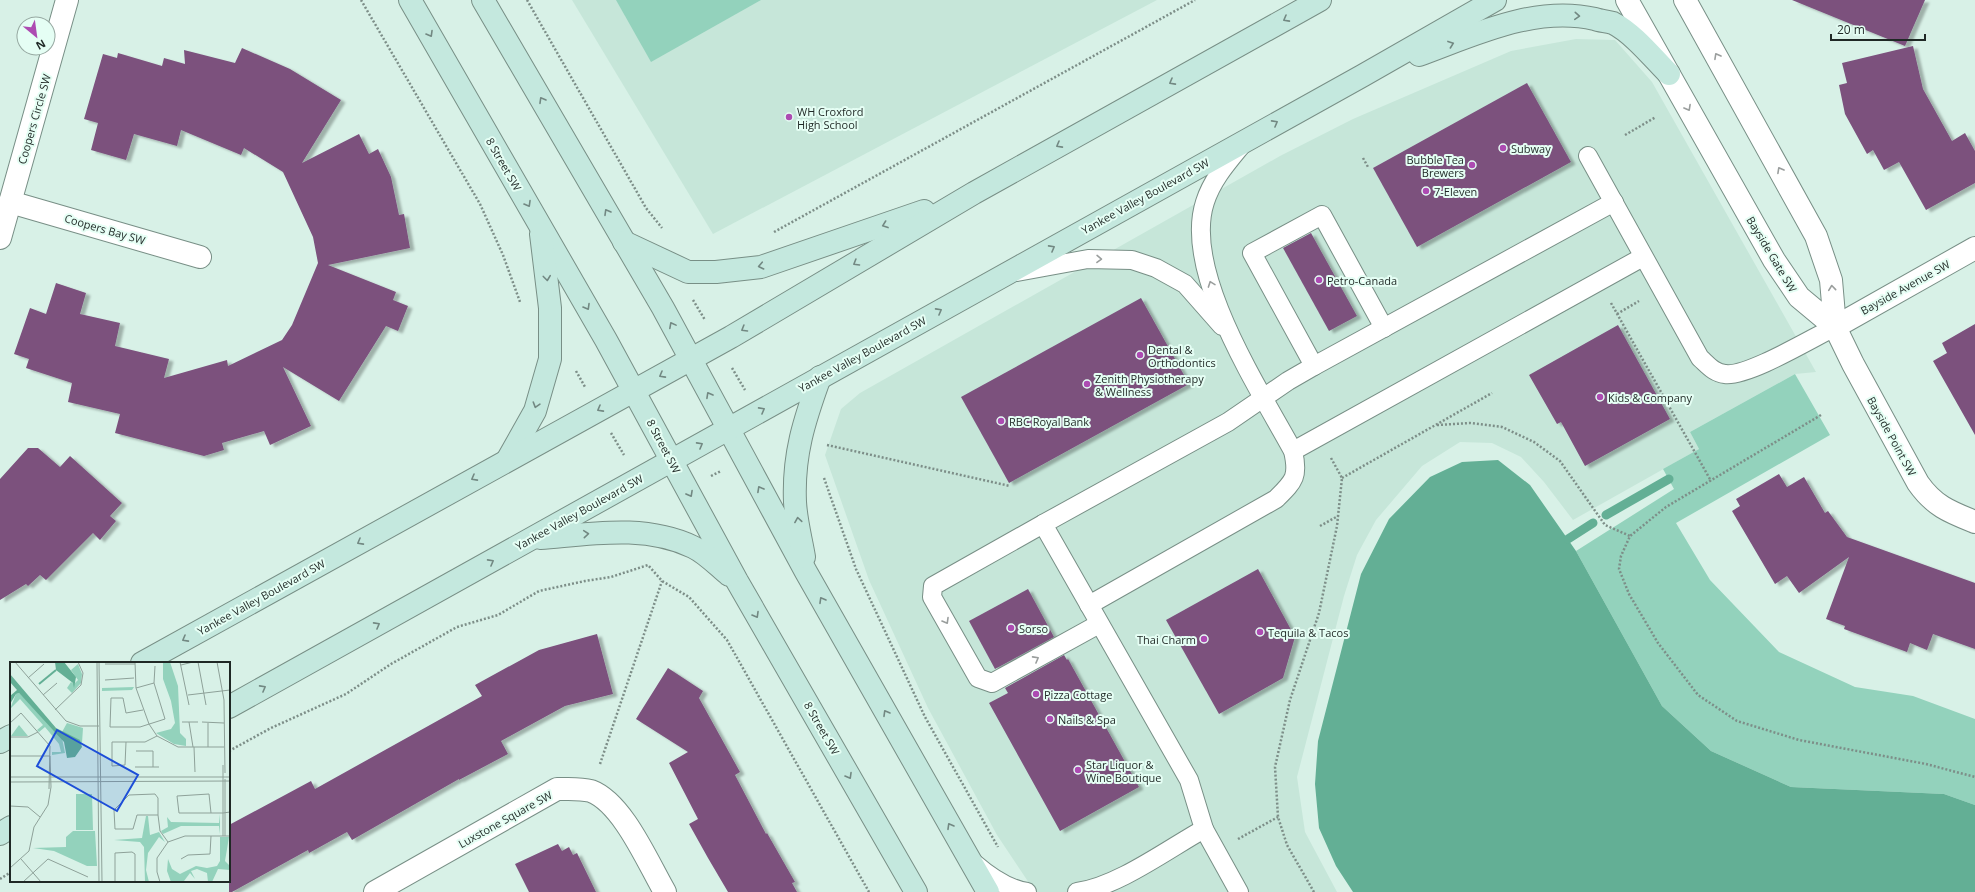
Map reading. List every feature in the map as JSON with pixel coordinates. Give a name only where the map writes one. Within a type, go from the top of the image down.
[{"type":"main road","name":"8 Street SW","points":[[410,0],[634,390],[737,581],[916,892]]},
{"type":"main road","points":[[483,0],[624,242],[806,572],[988,892]]},
{"type":"main road","name":"Yankee Valley Boulevard SW","points":[[144,662],[508,459],[690,360],[974,193],[1320,0]]},
{"type":"main road","name":"Yankee Valley Boulevard SW","points":[[230,706],[533,539],[671,460],[1362,76],[1495,0]]},
{"type":"main road","points":[[1362,76],[1504,24],[1548,16],[1578,15],[1612,23],[1633,38],[1669,74]]},
{"type":"main road","points":[[624,242],[688,272],[716,272],[761,267],[843,240],[974,193]]},
{"type":"main road","points":[[508,459],[535,411],[550,359],[550,308],[540,225]]},
{"type":"main road","points":[[806,572],[795,503],[796,459],[803,422],[820,377]]},
{"type":"main road","points":[[533,539],[610,532],[654,533],[694,547],[737,581]]},
{"type":"main road","points":[[0,742],[10,737]]},
{"type":"main road","points":[[0,834],[10,828]]},
{"type":"street","name":"Coopers Circle SW","points":[[0,238],[67,0]]},
{"type":"street","name":"Bayside Gate SW","points":[[1627,0],[1774,260],[1799,297],[1835,327]]},
{"type":"street","points":[[1685,0],[1816,236],[1831,280],[1835,327]]},
{"type":"street","name":"Coopers Bay SW","points":[[10,202],[200,257]]},
{"type":"street","name":"Bayside Avenue SW","points":[[1835,327],[1975,248]]},
{"type":"street","name":"Bayside Point SW","points":[[1835,327],[1852,364],[1926,495],[1939,506],[1975,522]]},
{"type":"street","name":"Luxstone Square SW","points":[[375,892],[558,789],[574,788],[591,792],[607,801],[622,817],[664,892]]},
{"type":"lane","points":[[1089,605],[1276,499],[1292,483],[1297,467],[1293,451],[1229,334],[1207,273],[1200,239],[1205,202],[1218,174],[1247,139]]},
{"type":"lane","points":[[1588,156],[1700,358],[1714,371],[1726,374],[1753,369],[1835,327]]},
{"type":"lane","points":[[1099,624],[992,683],[978,678],[932,597],[933,586],[1228,422],[1264,397],[1314,366],[1614,202]]},
{"type":"lane","points":[[1314,366],[1252,253],[1322,215],[1384,328]]},
{"type":"lane","points":[[1293,451],[1643,257]]},
{"type":"lane","points":[[1005,274],[1088,259],[1132,260],[1156,268],[1185,284],[1229,334]]},
{"type":"lane","points":[[1043,524],[1189,780],[1204,829],[1239,892]]},
{"type":"lane","points":[[1077,892],[1091,890],[1129,872],[1204,829]]},
{"type":"lane","points":[[969,860],[991,878],[1020,891],[1027,892]]},
{"type":"lane","points":[[1111,892],[1129,872]]},
{"type":"path","points":[[361,0],[480,204],[504,255],[521,305]]},
{"type":"path","points":[[527,0],[646,208],[665,232]]},
{"type":"path","points":[[773,232],[1195,0]]},
{"type":"path","points":[[1624,135],[1656,117]]},
{"type":"path","points":[[1362,158],[1368,167]]},
{"type":"path","points":[[1598,282],[1711,481]]},
{"type":"path","points":[[1342,478],[1492,394]]},
{"type":"path","points":[[1821,415],[1666,507],[1630,536],[1621,556],[1619,569],[1629,594],[1658,644],[1698,695],[1737,722],[1799,740],[1926,764],[1975,777]]},
{"type":"path","points":[[1437,425],[1470,423],[1502,426],[1534,442],[1560,461],[1605,525],[1630,536]]},
{"type":"path","points":[[821,444],[1010,486]]},
{"type":"path","points":[[1314,892],[1287,845],[1278,817],[1275,767],[1290,700],[1319,613],[1337,526],[1342,478],[1329,455]]},
{"type":"path","points":[[688,490],[744,458]]},
{"type":"path","points":[[823,472],[830,498],[856,569],[924,717],[996,846],[1000,850]]},
{"type":"path","points":[[1320,526],[1338,516]]},
{"type":"path","points":[[230,750],[271,728],[346,694],[391,664],[457,627],[498,615],[539,591],[585,581],[611,578],[648,565],[662,581],[690,597],[727,640],[869,892]]},
{"type":"path","points":[[591,792],[662,581]]},
{"type":"path","points":[[1216,851],[1278,817]]},
{"type":"path","points":[[0,878],[10,873]]},
{"type":"shaded area","name":"WH Croxford High School","points":[[572,0],[1157,0],[713,234]]},
{"type":"shaded area","points":[[616,0],[761,0],[651,62]]},
{"type":"shaded area","points":[[1576,39],[1615,40],[1652,82],[1816,372],[1795,374],[1690,432],[1699,449],[1573,520],[1544,482],[1521,457],[1492,443],[1460,442],[1422,466],[1376,520],[1357,555],[1344,596],[1297,777],[1305,832],[1337,892],[1035,892],[997,835],[928,708],[869,580],[825,455],[841,409],[860,393],[1280,156],[1353,119],[1511,51]]},
{"type":"shaded area","points":[[1795,374],[1830,435],[1676,523],[1710,580],[1779,652],[1855,687],[1913,696],[1975,719],[1975,805],[1944,794],[1791,787],[1711,751],[1662,706],[1576,551],[1674,489],[1663,469],[1699,449],[1690,432]]},
{"type":"shaded area","points":[[1498,460],[1530,485],[1576,551],[1662,706],[1711,751],[1791,787],[1944,794],[1975,805],[1975,892],[1353,892],[1336,866],[1319,828],[1315,784],[1318,741],[1361,574],[1389,519],[1430,477],[1462,462]]},
{"type":"building","points":[[1792,0],[1925,0],[1905,46]]},
{"type":"building","points":[[1913,46],[1923,89],[1952,141],[1965,133],[1975,151],[1975,183],[1926,210],[1899,162],[1884,170],[1873,150],[1867,154],[1845,114],[1839,85],[1847,83],[1842,63]]},
{"type":"building","points":[[242,48],[290,69],[341,100],[302,163],[359,134],[369,154],[378,149],[391,177],[399,215],[404,214],[410,248],[328,265],[396,292],[393,300],[408,306],[398,331],[386,326],[339,401],[283,367],[311,426],[270,445],[264,431],[222,443],[224,450],[204,456],[115,433],[120,414],[68,402],[72,383],[26,368],[29,359],[14,354],[30,308],[46,314],[56,283],[86,293],[80,314],[120,323],[115,346],[169,359],[164,378],[227,360],[228,366],[282,340],[292,325],[318,263],[313,237],[283,172],[244,148],[241,155],[181,130],[177,146],[134,134],[126,160],[91,150],[98,123],[84,119],[103,54],[117,58],[118,53],[162,66],[164,58],[185,64],[184,50],[235,63]]},
{"type":"building","points":[[1527,83],[1571,162],[1417,247],[1373,168]]},
{"type":"building","name":"Petro-Canada","points":[[1311,233],[1357,316],[1329,331],[1283,248]]},
{"type":"building","points":[[1141,298],[1189,384],[1009,483],[961,397]]},
{"type":"building","points":[[1975,324],[1975,435],[1933,361],[1947,353],[1942,343]]},
{"type":"building","name":"Kids & Company","points":[[1618,325],[1670,419],[1585,466],[1561,422],[1557,424],[1529,375]]},
{"type":"building","points":[[28,448],[38,448],[60,467],[70,456],[122,503],[110,516],[116,521],[100,540],[93,533],[46,580],[40,575],[28,586],[26,584],[0,600],[0,479]]},
{"type":"building","points":[[1779,474],[1787,487],[1804,477],[1825,513],[1828,511],[1847,537],[1975,583],[1975,649],[1933,634],[1927,650],[1910,643],[1907,652],[1844,629],[1845,626],[1826,619],[1849,557],[1799,593],[1787,576],[1775,584],[1732,511],[1740,506],[1736,499]]},
{"type":"building","points":[[1258,569],[1295,637],[1283,678],[1219,714],[1166,620]]},
{"type":"building","name":"Sorso","points":[[1028,589],[1054,637],[995,669],[969,621]]},
{"type":"building","points":[[597,634],[613,694],[565,706],[501,741],[508,754],[459,779],[352,840],[347,832],[309,853],[308,850],[232,892],[229,892],[230,824],[311,781],[315,789],[482,696],[475,685],[539,650]]},
{"type":"building","points":[[1064,655],[1067,660],[1068,659],[1139,787],[1060,831],[989,703],[1008,693],[1005,688]]},
{"type":"building","points":[[668,668],[703,691],[699,698],[740,772],[735,775],[766,834],[767,833],[795,882],[792,883],[797,892],[728,892],[708,858],[689,824],[698,819],[669,763],[688,752],[636,719]]},
{"type":"building","points":[[558,844],[562,851],[569,847],[573,855],[577,853],[596,892],[529,892],[515,864]]},
{"type":"waterway","points":[[1606,515],[1669,479]]},
{"type":"waterway","points":[[1568,539],[1593,523]]},
{"type":"place","name":"WH Croxford High School","points":[[789,117]]},
{"type":"place","name":"Subway","points":[[1503,148]]},
{"type":"place","name":"Bubble Tea Brewers","points":[[1472,165]]},
{"type":"place","name":"7-Eleven","points":[[1426,191]]},
{"type":"place","name":"Petro-Canada","points":[[1319,280]]},
{"type":"place","name":"Dental & Orthodontics","points":[[1140,355]]},
{"type":"place","name":"Zenith Physiotherapy & Wellness","points":[[1087,384]]},
{"type":"place","name":"Kids & Company","points":[[1600,397]]},
{"type":"place","name":"RBC Royal Bank","points":[[1001,421]]},
{"type":"place","name":"Sorso","points":[[1011,628]]},
{"type":"place","name":"Tequila & Tacos","points":[[1260,632]]},
{"type":"place","name":"Thai Charm","points":[[1204,639]]},
{"type":"place","name":"Pizza Cottage","points":[[1036,694]]},
{"type":"place","name":"Nails & Spa","points":[[1050,719]]},
{"type":"place","name":"Star Liquor & Wine Boutique","points":[[1078,770]]}]
